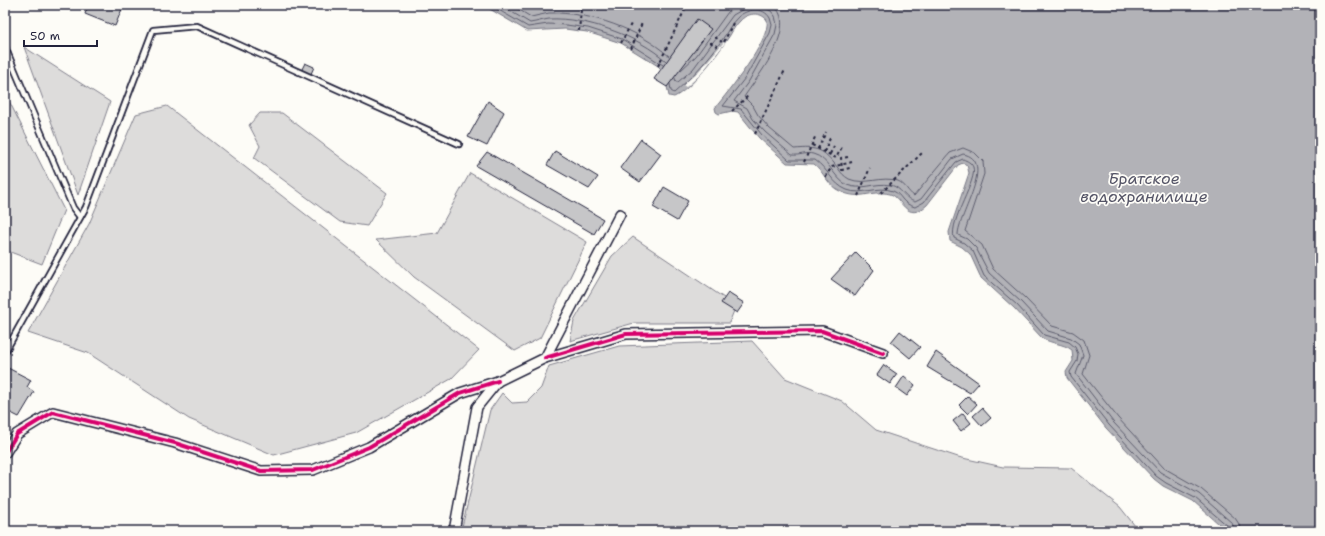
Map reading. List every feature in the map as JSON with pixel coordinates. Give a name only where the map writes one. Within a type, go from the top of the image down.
[{"type":"street","points":[[545,358],[620,214]]},
{"type":"street","points":[[5,453],[17,434],[53,412],[174,443],[261,471],[313,470],[369,447],[460,393],[498,381],[545,358],[626,334],[822,331],[883,353]]},
{"type":"street","points":[[454,531],[477,407],[498,381]]},
{"type":"lane","points":[[5,352],[80,217],[153,30],[197,26],[459,144]]},
{"type":"lane","points":[[5,47],[73,208],[80,217]]},
{"type":"path","points":[[658,66],[687,5]]},
{"type":"path","points":[[579,31],[581,10]]},
{"type":"path","points":[[631,49],[642,23]]},
{"type":"path","points":[[715,37],[723,42],[733,23]]},
{"type":"path","points":[[621,43],[631,24]]},
{"type":"path","points":[[710,42],[718,47]]},
{"type":"path","points":[[755,134],[785,70]]},
{"type":"path","points":[[732,111],[750,95]]},
{"type":"path","points":[[818,148],[826,132]]},
{"type":"path","points":[[804,162],[816,135]]},
{"type":"path","points":[[824,152],[831,136]]},
{"type":"path","points":[[830,154],[835,144]]},
{"type":"path","points":[[812,145],[836,158],[842,147]]},
{"type":"path","points":[[881,193],[922,153]]},
{"type":"path","points":[[848,157],[841,158],[842,170],[850,168]]},
{"type":"path","points":[[826,177],[832,167],[852,162]]},
{"type":"path","points":[[858,196],[870,168]]},
{"type":"shaded area","points":[[24,47],[110,102],[78,195]]},
{"type":"shaded area","points":[[5,93],[64,210],[42,264],[5,250]]},
{"type":"shaded area","points":[[167,106],[479,350],[451,379],[356,433],[274,455],[189,419],[88,353],[28,333],[89,224],[136,114]]},
{"type":"shaded area","points":[[260,113],[282,113],[387,193],[367,226],[340,222],[254,158],[260,146],[249,125]]},
{"type":"shaded area","points":[[470,173],[587,242],[540,338],[515,351],[414,277],[376,240],[437,233]]},
{"type":"shaded area","points":[[633,237],[736,306],[729,323],[634,323],[570,341],[574,321],[612,256]]},
{"type":"shaded area","points":[[752,341],[785,378],[842,401],[876,430],[958,457],[1003,467],[1071,468],[1120,507],[1139,531],[461,531],[490,410],[502,393],[512,403],[527,402],[541,388],[549,366],[619,346]]},
{"type":"water","name":"Братское водохранилище","points":[[483,5],[1320,5],[1320,531],[1227,531],[1193,501],[1163,486],[1154,479],[1106,428],[1067,378],[1066,372],[1073,361],[1072,350],[1042,338],[1014,308],[981,278],[970,254],[962,247],[950,241],[949,232],[969,173],[967,165],[963,163],[958,165],[927,205],[914,212],[909,211],[890,194],[876,193],[852,195],[836,189],[814,164],[787,163],[759,138],[738,112],[732,111],[719,114],[716,112],[715,108],[747,66],[762,40],[766,29],[767,20],[761,15],[754,14],[743,18],[736,25],[722,48],[709,64],[687,88],[674,97],[669,96],[664,72],[658,66],[621,43],[587,32],[565,29],[527,31]]},
{"type":"pier","points":[[724,42],[725,43],[700,75],[686,87],[683,85],[698,72]]},
{"type":"building","points":[[88,5],[112,5],[122,9],[115,26],[85,14]]},
{"type":"building","points":[[697,19],[711,29],[667,87],[654,79]]},
{"type":"building","points":[[305,63],[314,67],[310,76],[301,71]]},
{"type":"building","points":[[488,101],[504,112],[487,146],[468,137]]},
{"type":"building","points":[[641,139],[661,154],[640,182],[620,168]]},
{"type":"building","points":[[555,151],[598,177],[589,189],[547,165]]},
{"type":"building","points":[[487,152],[603,219],[594,234],[476,166]]},
{"type":"building","points":[[664,187],[688,201],[677,221],[653,207]]},
{"type":"building","points":[[856,252],[874,270],[855,296],[831,279]]},
{"type":"building","points":[[728,293],[744,303],[737,313],[721,303]]},
{"type":"building","points":[[900,331],[920,347],[910,358],[891,342]]},
{"type":"building","points":[[936,352],[979,383],[970,393],[927,367]]},
{"type":"building","points":[[884,365],[897,374],[890,384],[877,375]]},
{"type":"building","points":[[8,368],[31,380],[27,387],[34,392],[19,417],[5,410],[5,374]]},
{"type":"building","points":[[904,376],[915,385],[907,396],[896,388]]},
{"type":"building","points":[[968,396],[977,404],[968,414],[959,405]]},
{"type":"building","points":[[982,408],[991,418],[982,426],[973,416]]},
{"type":"building","points":[[963,413],[971,423],[961,431],[953,421]]},
{"type":"cycle path","points":[[545,358],[626,334],[822,331],[883,353]]},
{"type":"cycle path","points":[[5,453],[17,434],[53,412],[175,443],[261,471],[313,470],[369,447],[460,393],[498,381]]}]
